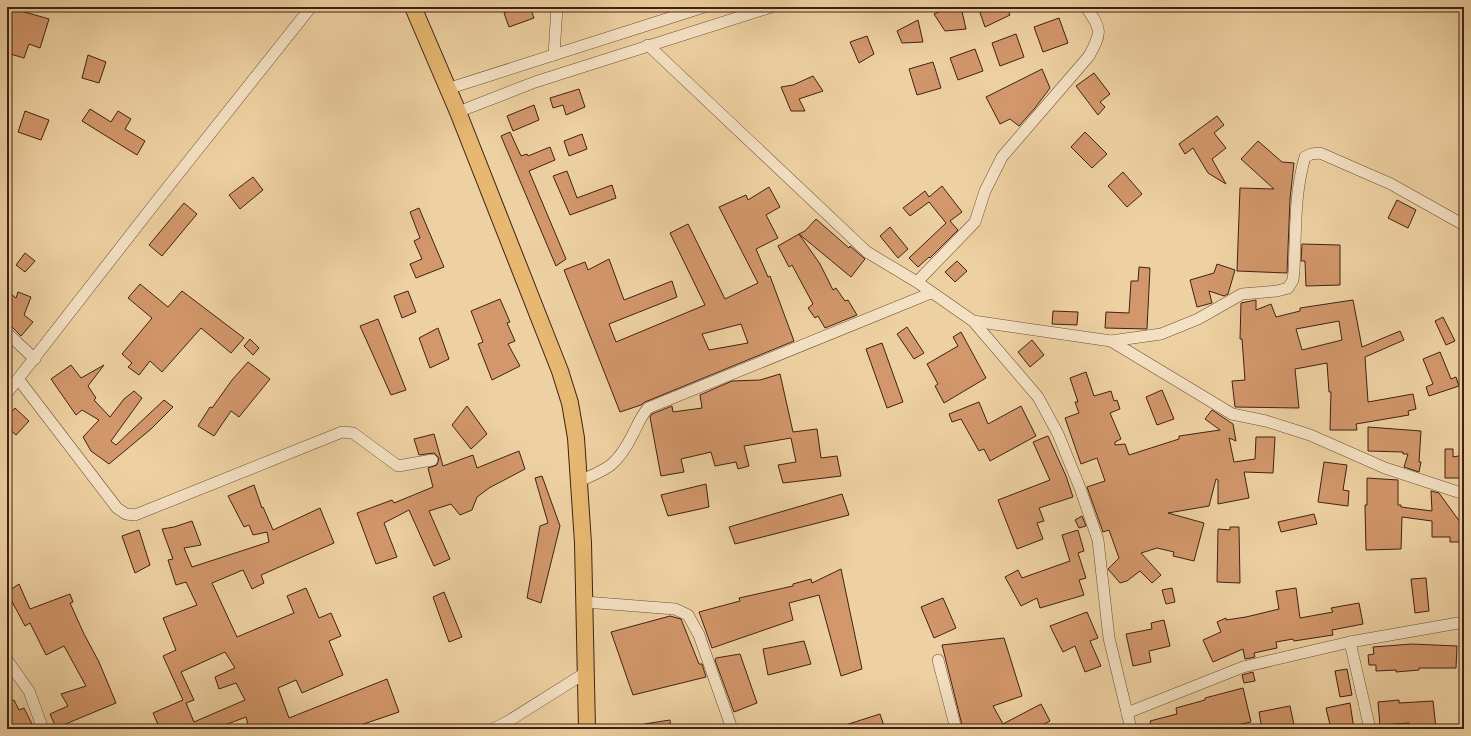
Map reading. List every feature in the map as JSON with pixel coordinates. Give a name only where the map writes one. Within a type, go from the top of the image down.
[{"type":"highway","points":[[413,7],[458,112],[560,371],[570,403],[576,438],[579,481],[585,602],[587,729]]},
{"type":"street","points":[[7,393],[19,380],[156,202],[311,7]]},
{"type":"street","points":[[554,55],[557,7]]},
{"type":"street","points":[[447,89],[704,7]]},
{"type":"street","points":[[458,112],[535,82],[771,7]]},
{"type":"street","points":[[917,282],[974,222],[985,191],[1002,157],[1089,56],[1098,39],[1098,25],[1086,7]]},
{"type":"street","points":[[648,45],[867,252],[917,282],[973,321],[1038,397],[1058,434],[1080,488],[1098,540],[1109,638],[1131,729]]},
{"type":"street","points":[[973,321],[1111,341],[1161,334],[1198,319],[1242,294],[1277,292],[1288,288],[1293,280],[1297,210],[1302,168],[1305,157],[1311,154],[1320,153],[1391,184],[1464,225]]},
{"type":"street","points":[[579,481],[602,472],[621,458],[640,417],[648,408],[931,293]]},
{"type":"street","points":[[7,333],[34,359]]},
{"type":"street","points":[[1111,341],[1232,414],[1266,421],[1310,435],[1385,468],[1464,494]]},
{"type":"street","points":[[19,380],[117,508],[126,514],[135,515],[342,432],[353,432],[398,466],[432,460]]},
{"type":"street","points":[[585,602],[675,609],[688,615],[699,635],[732,729]]},
{"type":"street","points":[[1127,713],[1243,667],[1350,642],[1464,622]]},
{"type":"street","points":[[1350,642],[1370,729]]},
{"type":"street","points":[[7,660],[29,691],[43,729]]},
{"type":"street","points":[[938,660],[956,729]]},
{"type":"street","points":[[494,729],[585,673]]},
{"type":"building","points":[[7,7],[49,19],[40,48],[29,44],[24,58],[7,53]]},
{"type":"building","points":[[519,7],[530,7],[534,18],[509,27],[504,13]]},
{"type":"building","points":[[950,7],[961,7],[966,29],[945,31],[934,14]]},
{"type":"building","points":[[978,7],[1007,7],[1010,15],[985,27]]},
{"type":"building","points":[[1059,18],[1068,43],[1043,52],[1034,27]]},
{"type":"building","points":[[918,20],[923,42],[902,43],[897,31]]},
{"type":"building","points":[[1016,34],[1024,57],[1000,66],[992,43]]},
{"type":"building","points":[[867,36],[874,54],[859,63],[850,42]]},
{"type":"building","points":[[975,49],[983,71],[958,80],[950,58]]},
{"type":"building","points":[[88,55],[106,62],[99,83],[82,78]]},
{"type":"building","points":[[933,62],[941,88],[917,95],[909,69]]},
{"type":"building","points":[[1042,69],[1050,88],[1035,108],[1019,126],[1010,119],[1000,124],[986,97]]},
{"type":"building","points":[[1094,73],[1110,94],[1100,102],[1105,107],[1098,115],[1076,86]]},
{"type":"building","points":[[813,76],[823,91],[799,99],[805,111],[791,111],[781,87],[793,85]]},
{"type":"building","points":[[579,89],[585,107],[566,115],[563,105],[553,108],[550,98]]},
{"type":"building","points":[[534,105],[539,120],[513,131],[507,116]]},
{"type":"building","points":[[90,109],[111,122],[118,111],[131,119],[125,129],[145,141],[137,155],[82,121]]},
{"type":"building","points":[[25,111],[49,120],[41,140],[18,132]]},
{"type":"building","points":[[1217,116],[1224,125],[1214,133],[1226,148],[1212,159],[1226,184],[1208,173],[1193,148],[1185,154],[1179,144]]},
{"type":"building","points":[[510,132],[521,156],[527,154],[528,156],[550,147],[555,160],[529,171],[566,259],[556,266],[501,136]]},
{"type":"building","points":[[1085,132],[1107,154],[1092,168],[1071,147]]},
{"type":"building","points":[[582,134],[587,149],[569,156],[564,141]]},
{"type":"building","points":[[1258,141],[1282,162],[1294,163],[1290,199],[1287,273],[1237,271],[1240,188],[1274,189],[1241,159]]},
{"type":"building","points":[[567,171],[577,198],[612,185],[616,198],[570,215],[553,176]]},
{"type":"building","points":[[1123,172],[1142,194],[1127,207],[1108,186]]},
{"type":"building","points":[[253,177],[263,190],[240,209],[229,195]]},
{"type":"building","points":[[942,186],[962,212],[950,221],[958,230],[930,258],[929,257],[918,267],[909,258],[946,223],[929,202],[910,216],[903,208],[925,191],[929,197]]},
{"type":"building","points":[[769,187],[780,207],[766,215],[778,238],[756,249],[768,277],[770,276],[794,341],[645,402],[641,405],[620,412],[564,270],[585,262],[588,270],[609,259],[624,300],[672,281],[677,297],[609,324],[616,342],[705,305],[670,233],[688,224],[725,299],[758,283],[719,207],[746,195],[748,200]],"holes":[[[741,324],[748,343],[709,350],[702,334]]]},
{"type":"building","points":[[1397,200],[1416,210],[1408,228],[1388,218]]},
{"type":"building","points":[[184,203],[197,214],[162,256],[149,245]]},
{"type":"building","points":[[419,208],[444,267],[416,278],[410,264],[422,259],[414,241],[420,238],[410,212]]},
{"type":"building","points":[[816,219],[849,248],[850,246],[865,259],[851,277],[799,234],[805,231]]},
{"type":"building","points":[[890,227],[908,249],[898,258],[880,236]]},
{"type":"building","points":[[799,234],[820,264],[833,290],[836,288],[845,301],[848,300],[857,315],[825,328],[818,316],[815,318],[808,308],[813,304],[792,265],[789,267],[778,246]]},
{"type":"building","points":[[1302,244],[1340,245],[1340,285],[1306,286],[1305,261],[1301,261]]},
{"type":"building","points":[[25,253],[35,261],[25,272],[16,265]]},
{"type":"building","points":[[957,261],[967,271],[955,282],[945,272]]},
{"type":"building","points":[[1217,264],[1235,270],[1228,294],[1224,296],[1209,291],[1212,303],[1197,307],[1190,280],[1214,273]]},
{"type":"building","points":[[1139,267],[1150,268],[1147,329],[1105,328],[1106,312],[1129,313],[1131,281],[1138,281]]},
{"type":"building","points":[[140,284],[168,307],[182,291],[244,338],[231,353],[201,328],[162,372],[150,361],[139,375],[128,367],[132,363],[122,354],[152,318],[128,298]]},
{"type":"building","points":[[7,291],[16,298],[18,292],[31,297],[24,315],[33,322],[21,336],[7,322]]},
{"type":"building","points":[[408,291],[416,312],[402,318],[394,296]]},
{"type":"building","points":[[500,299],[510,322],[507,323],[515,341],[508,344],[520,366],[492,380],[478,344],[483,342],[471,311]]},
{"type":"building","points":[[1256,300],[1256,310],[1271,304],[1276,317],[1300,311],[1300,308],[1353,300],[1362,347],[1400,331],[1404,340],[1365,357],[1368,402],[1413,394],[1416,409],[1408,411],[1409,415],[1356,424],[1357,430],[1330,430],[1331,392],[1329,392],[1327,363],[1295,369],[1299,408],[1235,407],[1232,381],[1245,380],[1242,339],[1240,339],[1241,303]],"holes":[[[1339,321],[1342,340],[1302,350],[1296,329]]]},
{"type":"building","points":[[1053,311],[1078,312],[1077,325],[1052,324]]},
{"type":"building","points":[[1443,317],[1455,341],[1446,345],[1435,321]]},
{"type":"building","points":[[378,319],[406,390],[391,395],[360,326]]},
{"type":"building","points":[[907,327],[924,353],[914,359],[897,334]]},
{"type":"building","points":[[438,328],[449,359],[430,368],[419,338]]},
{"type":"building","points":[[961,332],[986,378],[944,403],[935,386],[938,384],[927,364],[958,346],[953,337]]},
{"type":"building","points":[[250,339],[259,348],[253,355],[244,346]]},
{"type":"building","points":[[1032,340],[1044,355],[1030,367],[1018,352]]},
{"type":"building","points":[[882,343],[903,402],[887,408],[866,349]]},
{"type":"building","points":[[1440,352],[1451,379],[1456,377],[1459,386],[1429,396],[1426,387],[1433,384],[1423,359]]},
{"type":"building","points":[[248,362],[270,379],[239,417],[231,411],[214,436],[198,426],[210,407],[212,408],[232,380]]},
{"type":"building","points":[[71,365],[81,378],[104,365],[88,386],[96,398],[94,400],[110,417],[124,399],[134,391],[142,398],[111,441],[116,445],[164,400],[173,407],[151,429],[109,464],[91,451],[83,437],[99,420],[82,410],[76,415],[51,379]]},
{"type":"building","points":[[1086,372],[1094,396],[1111,391],[1114,401],[1117,400],[1120,409],[1110,413],[1121,439],[1115,442],[1115,445],[1125,444],[1129,455],[1179,439],[1179,436],[1220,430],[1205,419],[1212,410],[1233,424],[1236,441],[1229,438],[1234,462],[1255,459],[1256,437],[1275,437],[1273,473],[1244,472],[1249,498],[1218,504],[1218,480],[1216,479],[1209,506],[1168,513],[1204,523],[1194,561],[1173,556],[1174,552],[1157,548],[1141,553],[1161,575],[1152,583],[1140,571],[1127,581],[1120,583],[1108,569],[1119,558],[1109,530],[1103,532],[1087,487],[1105,481],[1097,458],[1081,464],[1065,418],[1079,413],[1075,402],[1078,402],[1070,378]]},
{"type":"building","points":[[780,374],[793,432],[817,429],[821,458],[837,456],[841,476],[783,483],[778,465],[796,462],[791,438],[744,446],[749,466],[738,469],[736,462],[715,466],[711,452],[681,459],[684,472],[661,476],[650,417],[652,414],[672,406],[673,412],[702,408],[700,395],[732,381],[760,380]]},
{"type":"building","points":[[1162,390],[1174,419],[1157,425],[1146,397]]},
{"type":"building","points":[[979,402],[988,424],[1021,406],[1036,436],[990,461],[984,449],[979,451],[961,419],[952,422],[949,414]]},
{"type":"building","points":[[467,406],[487,434],[471,449],[452,425]]},
{"type":"building","points":[[15,408],[29,421],[16,435],[7,427],[7,417]]},
{"type":"building","points":[[1368,427],[1421,431],[1419,462],[1421,462],[1419,472],[1404,467],[1408,454],[1403,454],[1403,452],[1368,451]]},
{"type":"building","points":[[434,434],[443,466],[473,455],[477,468],[519,451],[525,469],[489,488],[477,497],[472,510],[460,515],[451,504],[429,511],[450,559],[434,566],[409,510],[384,523],[397,557],[376,564],[357,513],[392,500],[394,503],[433,487],[428,468],[437,465],[439,458],[434,453],[419,455],[414,439]]},
{"type":"building","points":[[1048,436],[1066,476],[1073,497],[1039,508],[1044,521],[1037,523],[1043,539],[1017,549],[998,500],[1050,480],[1033,442]]},
{"type":"building","points":[[1445,449],[1453,449],[1453,457],[1464,455],[1464,478],[1445,478]]},
{"type":"building","points":[[1324,462],[1347,465],[1343,490],[1349,491],[1348,506],[1318,502]]},
{"type":"building","points":[[542,476],[560,526],[541,603],[527,598],[540,526],[548,523],[535,478]]},
{"type":"building","points":[[1367,478],[1398,480],[1398,505],[1401,505],[1401,507],[1432,511],[1431,491],[1439,493],[1460,522],[1460,542],[1450,542],[1450,537],[1432,537],[1432,521],[1402,517],[1401,549],[1366,550],[1365,505],[1367,505]]},
{"type":"building","points":[[706,484],[709,507],[668,516],[661,495]]},
{"type":"building","points":[[254,485],[262,508],[263,507],[273,530],[320,508],[334,543],[261,575],[264,583],[252,589],[243,570],[212,583],[237,637],[294,613],[287,596],[306,588],[319,618],[331,613],[341,636],[329,641],[343,675],[302,693],[296,680],[278,688],[289,718],[387,679],[399,712],[349,729],[249,729],[246,717],[214,729],[160,729],[153,713],[183,700],[163,656],[176,650],[163,618],[197,605],[186,582],[176,585],[168,560],[173,559],[162,529],[192,521],[201,545],[184,548],[192,567],[269,542],[267,532],[253,535],[249,525],[244,527],[228,496]],"holes":[[[225,652],[235,668],[215,677],[219,689],[236,683],[245,700],[194,722],[186,703],[194,700],[181,672]]]},
{"type":"building","points":[[842,494],[849,515],[735,544],[729,527]]},
{"type":"building","points":[[1314,514],[1317,524],[1281,532],[1278,522]]},
{"type":"building","points":[[1082,516],[1086,526],[1079,528],[1075,520]]},
{"type":"building","points":[[1230,527],[1239,527],[1240,583],[1217,582],[1218,529],[1230,530]]},
{"type":"building","points":[[139,530],[150,565],[135,573],[122,536]]},
{"type":"building","points":[[1078,530],[1084,551],[1078,553],[1086,578],[1079,580],[1084,595],[1040,608],[1037,598],[1021,606],[1005,577],[1018,570],[1022,578],[1070,561],[1062,535]]},
{"type":"building","points":[[841,569],[862,669],[841,676],[819,595],[789,603],[793,620],[712,648],[699,612],[740,601],[739,598],[793,586],[793,584],[811,579],[812,583]]},
{"type":"building","points":[[1426,578],[1429,611],[1415,613],[1411,579]]},
{"type":"building","points":[[19,584],[30,609],[70,594],[73,602],[70,603],[99,662],[116,703],[56,728],[50,714],[68,706],[61,694],[86,686],[64,646],[46,655],[30,623],[25,626],[7,592]]},
{"type":"building","points":[[1172,588],[1175,602],[1166,604],[1162,590]]},
{"type":"building","points":[[1296,588],[1300,618],[1333,612],[1331,608],[1359,603],[1363,624],[1332,630],[1333,635],[1294,641],[1293,639],[1276,642],[1277,648],[1254,653],[1255,657],[1245,659],[1243,649],[1213,662],[1203,640],[1221,632],[1217,622],[1226,618],[1226,620],[1246,617],[1279,609],[1276,591]]},
{"type":"building","points":[[444,592],[462,637],[449,642],[433,597]]},
{"type":"building","points":[[943,598],[956,628],[934,638],[921,607]]},
{"type":"building","points":[[1087,612],[1098,638],[1090,641],[1101,666],[1085,672],[1075,646],[1063,652],[1050,626]]},
{"type":"building","points":[[670,616],[681,619],[699,664],[702,664],[706,677],[633,695],[611,632]]},
{"type":"building","points":[[1164,620],[1170,646],[1149,651],[1151,662],[1133,666],[1126,634],[1152,629],[1151,623]]},
{"type":"building","points":[[1004,638],[1022,696],[993,706],[1003,724],[1041,704],[1050,721],[1034,729],[963,729],[942,645]]},
{"type":"building","points":[[804,641],[811,664],[768,675],[763,649]]},
{"type":"building","points":[[1412,644],[1457,646],[1456,668],[1419,668],[1419,670],[1396,672],[1396,670],[1376,671],[1376,665],[1369,665],[1368,655],[1374,654],[1373,647]]},
{"type":"building","points":[[740,654],[757,703],[734,712],[715,660],[716,658]]},
{"type":"building","points":[[1347,669],[1352,695],[1340,697],[1335,671]]},
{"type":"building","points":[[1253,672],[1255,681],[1244,683],[1242,675]]},
{"type":"building","points":[[1243,688],[1251,722],[1218,729],[1152,729],[1150,721],[1177,714],[1176,708],[1205,700],[1205,698]]},
{"type":"building","points":[[14,700],[19,710],[24,708],[32,724],[22,729],[7,729],[7,703]]},
{"type":"building","points":[[1399,700],[1399,703],[1433,701],[1436,729],[1409,729],[1409,723],[1380,725],[1378,702]]},
{"type":"building","points":[[1350,703],[1354,729],[1331,729],[1326,708]]},
{"type":"building","points":[[1290,706],[1294,725],[1288,727],[1288,729],[1262,729],[1259,712]]},
{"type":"building","points":[[880,714],[885,729],[840,729],[839,727]]},
{"type":"building","points":[[670,720],[671,729],[645,729],[644,724]]}]
